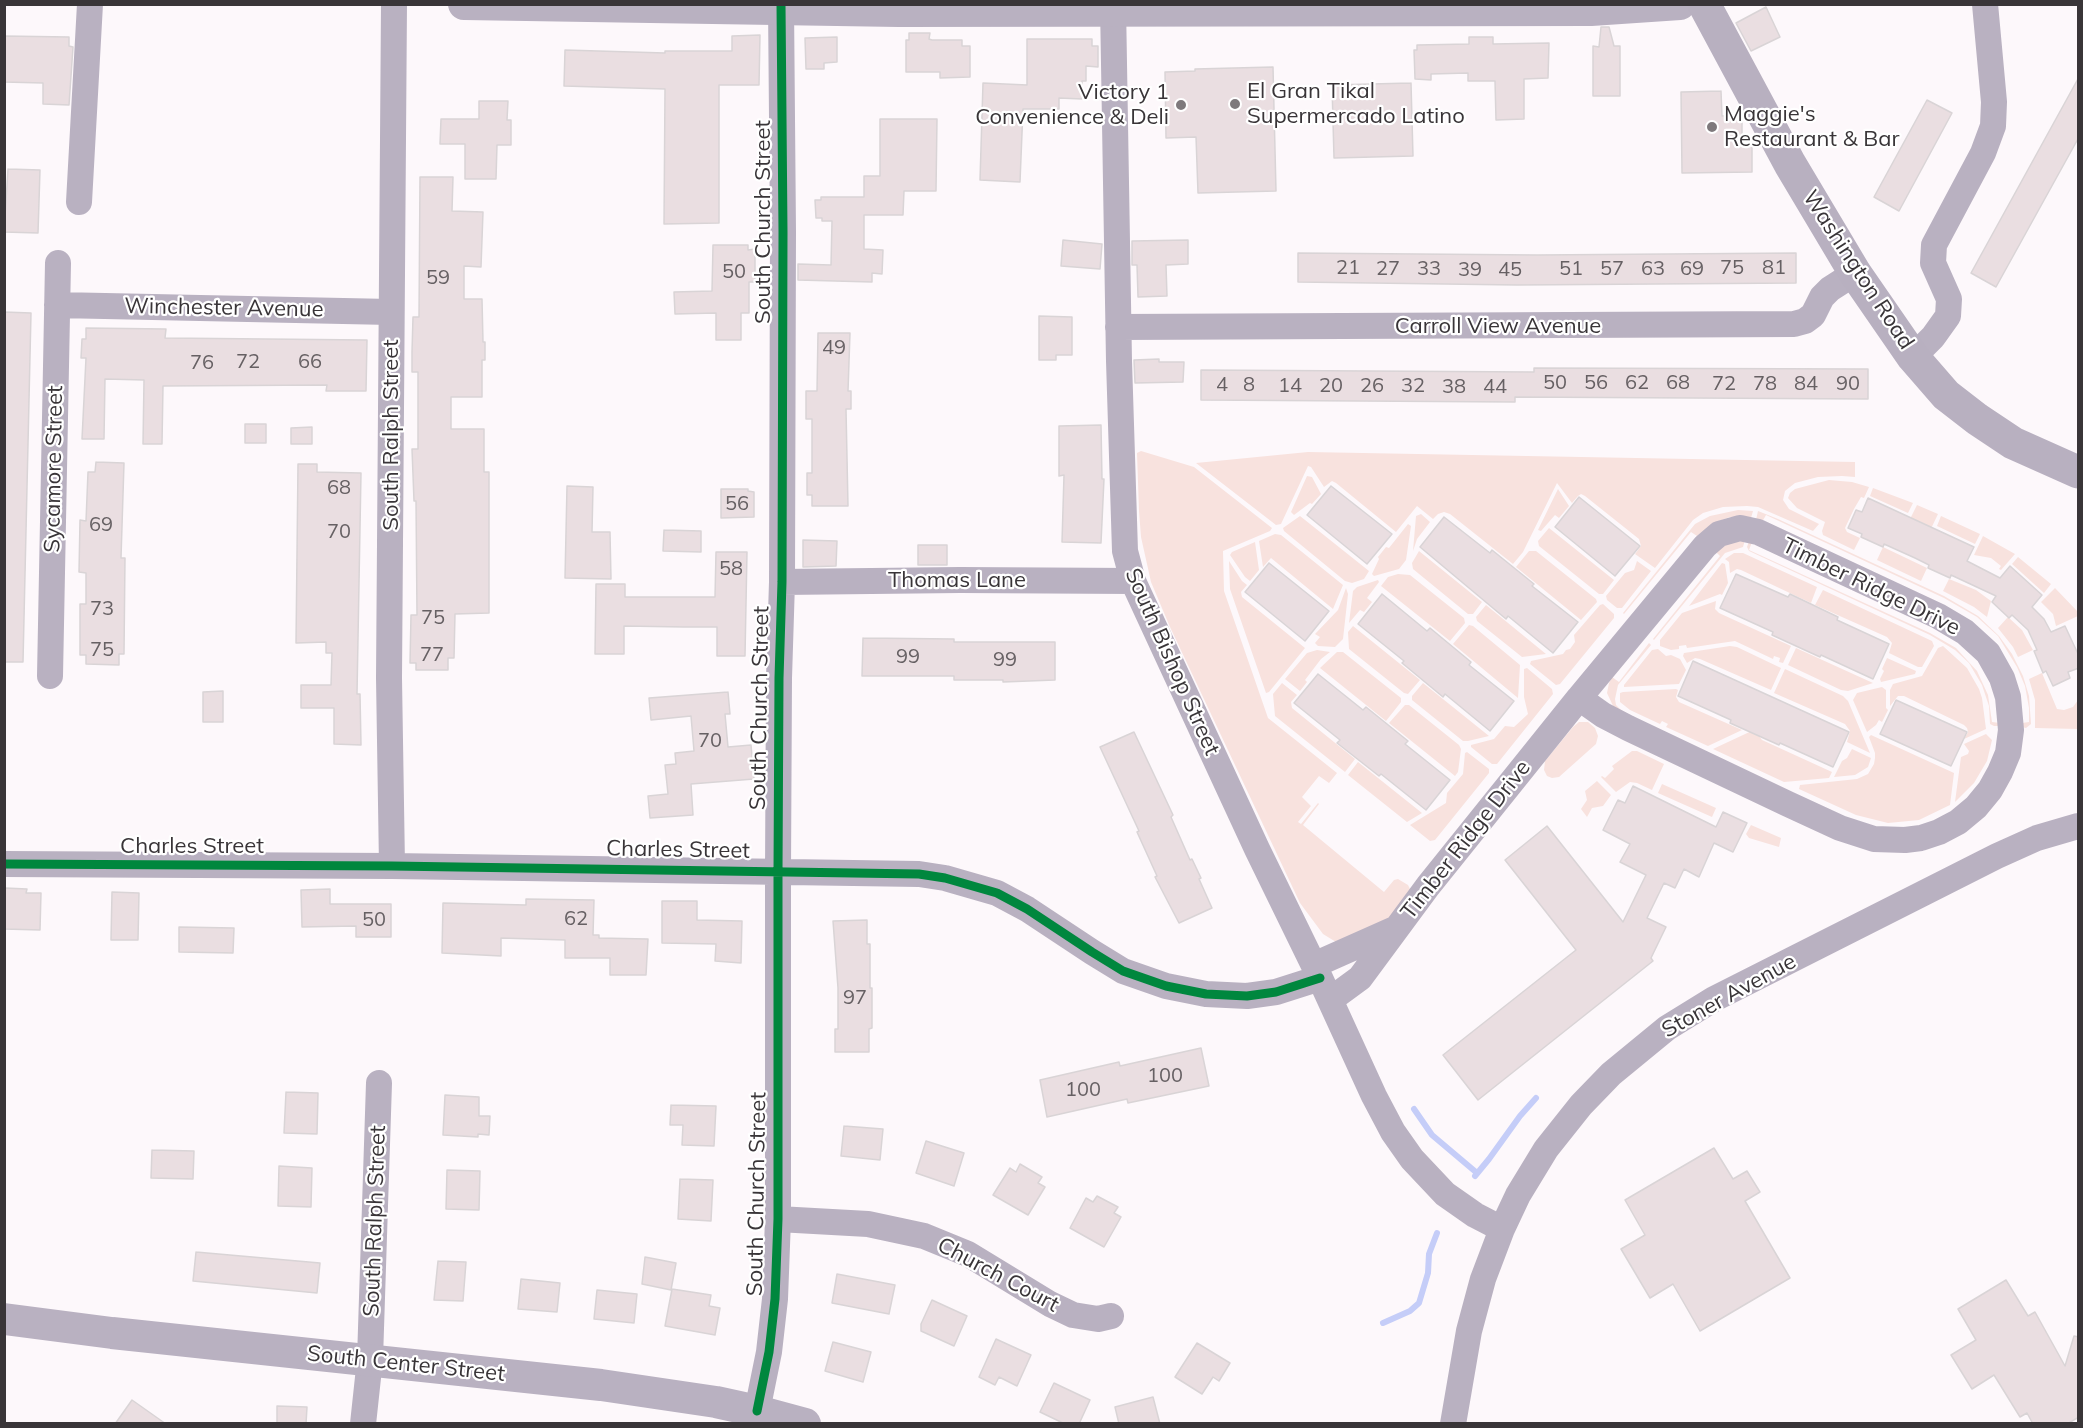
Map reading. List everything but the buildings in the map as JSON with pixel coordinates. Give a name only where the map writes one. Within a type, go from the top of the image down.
[{"type":"main road","name":"Washington Road","points":[[1704,4],[1790,164],[1855,273],[1913,357],[1946,394],[1977,419],[2013,443],[2079,472]]},
{"type":"street","points":[[79,202],[90,4]]},
{"type":"street","name":"South Ralph Street","points":[[392,866],[389,678],[394,4]]},
{"type":"street","points":[[464,4],[782,7],[899,11],[1113,7],[1591,10],[1651,8],[1680,4]]},
{"type":"street","points":[[1913,357],[1933,337],[1948,316],[1948,299],[1933,263],[1934,245],[1983,153],[1993,126],[1994,102],[1985,4]]},
{"type":"street","name":"South Church Street","points":[[757,1411],[771,1341],[778,1219],[779,678],[782,582],[782,7]]},
{"type":"street","name":"South Bishop Street","points":[[1113,7],[1118,327],[1125,551],[1133,581],[1257,849],[1393,1132],[1412,1159],[1445,1194],[1475,1215],[1502,1229]]},
{"type":"street","name":"Sycamore Street","points":[[50,676],[58,263]]},
{"type":"street","name":"Carroll View Avenue","points":[[1118,327],[1794,324],[1805,321],[1813,315],[1822,297],[1855,273]]},
{"type":"street","name":"Winchester Avenue","points":[[57,305],[391,312]]},
{"type":"street","name":"Timber Ridge Drive","points":[[1322,981],[1360,978],[1519,771],[1579,698],[1705,546],[1719,534],[1740,528],[1758,532],[1938,615],[1965,632],[1988,654],[2002,678],[2008,697],[2011,730],[2008,753],[1990,790],[1976,807],[1958,822],[1921,838],[1874,839],[1840,828],[1619,724],[1579,698]]},
{"type":"street","name":"Thomas Lane","points":[[782,582],[1133,581]]},
{"type":"street","name":"Stoner Avenue","points":[[1454,1424],[1469,1331],[1483,1279],[1502,1229],[1518,1195],[1546,1149],[1581,1105],[1611,1074],[1667,1029],[1714,999],[1987,861],[2037,838],[2079,826]]},
{"type":"street","name":"Charles Street","points":[[4,864],[392,866],[919,874],[945,878],[997,893],[1027,909],[1123,970],[1144,979],[1186,991],[1247,996],[1276,993],[1322,981]]},
{"type":"street","name":"Timber Ridge Drive","points":[[1322,981],[1398,927]]},
{"type":"street","name":"South Ralph Street","points":[[363,1424],[370,1359],[379,1083]]},
{"type":"street","name":"Church Court","points":[[778,1219],[868,1224],[924,1236],[968,1254],[1050,1304],[1073,1315],[1098,1319],[1111,1316]]},
{"type":"street","name":"South Center Street","points":[[4,1319],[112,1333],[602,1385],[757,1411],[804,1424]]},
{"type":"shaded area","points":[[1141,451],[1194,467],[1272,528],[1270,531],[1223,551],[1224,591],[1268,718],[1337,773],[1329,783],[1319,776],[1302,797],[1311,806],[1298,822],[1301,824],[1318,803],[1303,825],[1384,892],[1394,880],[1398,879],[1410,889],[1386,922],[1336,942],[1323,934],[1300,903],[1151,582],[1141,537],[1139,511],[1137,453]]},
{"type":"shaded area","points":[[1308,452],[1855,462],[1855,477],[1818,477],[1795,483],[1785,491],[1783,500],[1789,509],[1819,524],[1813,531],[1758,507],[1723,507],[1703,513],[1693,520],[1655,568],[1635,554],[1641,546],[1639,539],[1585,496],[1581,494],[1572,503],[1557,483],[1523,552],[1513,564],[1450,514],[1444,512],[1433,519],[1417,506],[1396,532],[1336,483],[1332,481],[1324,487],[1308,466],[1281,524],[1276,525],[1196,463]]},
{"type":"shaded area","points":[[1307,476],[1312,477],[1321,494],[1312,504],[1310,503],[1294,515],[1291,512]]},
{"type":"shaded area","points":[[1829,480],[1852,482],[1869,487],[1864,498],[1861,497],[1845,528],[1847,532],[1860,538],[1854,550],[1823,535],[1825,522],[1797,508],[1788,498],[1795,489]]},
{"type":"shaded area","points":[[1873,488],[1913,503],[1908,513],[1870,496]]},
{"type":"shaded area","points":[[1558,489],[1569,506],[1559,518],[1555,515],[1541,531],[1538,530]]},
{"type":"shaded area","points":[[1917,505],[1938,514],[1928,535],[1907,525]]},
{"type":"shaded area","points":[[1738,510],[1753,511],[1751,518],[1730,517],[1716,522],[1697,536],[1691,532],[1623,613],[1695,524],[1710,516]]},
{"type":"shaded area","points":[[1758,511],[1944,596],[1978,616],[1999,636],[2012,654],[2023,676],[2029,696],[2031,724],[2026,728],[2022,727],[2022,723],[2029,722],[2029,708],[2025,686],[2017,667],[1998,636],[1977,617],[1944,598],[1766,515],[1762,522],[1756,520]]},
{"type":"shaded area","points":[[1421,514],[1430,522],[1417,539],[1413,551],[1416,516]]},
{"type":"shaded area","points":[[1300,516],[1369,571],[1364,579],[1352,583],[1345,581],[1284,531],[1283,528]]},
{"type":"shaded area","points":[[1941,516],[1980,534],[1975,544],[1937,526]]},
{"type":"shaded area","points":[[1408,524],[1411,526],[1406,560],[1399,569],[1374,576],[1372,574],[1378,557],[1386,547],[1389,548]]},
{"type":"shaded area","points":[[1549,528],[1614,580],[1603,594],[1599,594],[1539,546],[1538,541]]},
{"type":"shaded area","points":[[1275,534],[1281,535],[1343,585],[1333,609],[1271,558],[1263,567],[1259,541]]},
{"type":"shaded area","points":[[1983,536],[2015,554],[2001,570],[1999,569],[2001,566],[1991,558],[1974,555]]},
{"type":"shaded area","points":[[1745,540],[1743,547],[1725,553],[1654,640],[1720,556],[1715,551],[1719,546]]},
{"type":"shaded area","points":[[1749,541],[1752,542],[1749,550],[1930,633],[1956,648],[1977,671],[1988,695],[1992,722],[2000,723],[2000,726],[1990,724],[1989,706],[1982,685],[1969,663],[1955,650],[1930,635],[1749,551],[1747,547]]},
{"type":"shaded area","points":[[1255,542],[1259,570],[1250,581],[1230,555]]},
{"type":"shaded area","points":[[1883,547],[1927,568],[1921,581],[1877,560]]},
{"type":"shaded area","points":[[1419,551],[1482,602],[1473,614],[1468,614],[1413,569],[1412,563]]},
{"type":"shaded area","points":[[1529,551],[1536,551],[1596,599],[1597,602],[1581,620],[1516,567]]},
{"type":"shaded area","points":[[1734,553],[1743,553],[1817,587],[1811,603],[1741,570],[1737,569],[1730,573],[1729,562],[1725,559]]},
{"type":"shaded area","points":[[2018,557],[2051,584],[2044,593],[2012,564]]},
{"type":"shaded area","points":[[1229,561],[1247,585],[1241,592],[1242,597],[1305,648],[1266,693],[1230,589]]},
{"type":"shaded area","points":[[1637,561],[1651,571],[1622,608],[1617,608],[1607,600],[1606,596],[1625,573],[1634,570]]},
{"type":"shaded area","points":[[1722,563],[1725,564],[1728,583],[1722,595],[1689,606]]},
{"type":"shaded area","points":[[1398,574],[1410,575],[1464,618],[1465,623],[1450,641],[1381,586],[1388,577]]},
{"type":"shaded area","points":[[1949,579],[1976,590],[1991,601],[1987,617],[1974,607],[1943,591]]},
{"type":"shaded area","points":[[1378,580],[1379,582],[1367,598],[1372,602],[1364,612],[1360,610],[1349,623],[1353,591],[1357,587]]},
{"type":"shaded area","points":[[1346,588],[1348,594],[1343,639],[1335,647],[1318,646],[1315,643],[1320,637],[1315,634],[1338,610]]},
{"type":"shaded area","points":[[2055,588],[2078,612],[2078,616],[2056,626],[2053,614],[2041,602]]},
{"type":"shaded area","points":[[1823,590],[1932,641],[1934,646],[1922,667],[1889,653],[1892,643],[1887,637],[1815,605]]},
{"type":"shaded area","points":[[1716,601],[1715,609],[1719,613],[1791,646],[1783,663],[1779,662],[1780,658],[1774,656],[1773,659],[1735,641],[1687,648],[1686,645],[1671,650],[1660,646],[1660,640],[1682,613]]},
{"type":"shaded area","points":[[1603,604],[1614,614],[1614,618],[1560,684],[1556,685],[1530,664],[1531,661],[1563,654],[1570,649],[1575,642],[1574,635]]},
{"type":"shaded area","points":[[1486,605],[1546,654],[1522,657],[1477,621],[1476,617]]},
{"type":"shaded area","points":[[2008,617],[2022,630],[2033,650],[2018,657],[1998,628]]},
{"type":"shaded area","points":[[1469,625],[1520,665],[1518,698],[1453,644]]},
{"type":"shaded area","points":[[1353,626],[1420,680],[1408,694],[1349,649],[1348,632]]},
{"type":"shaded area","points":[[1649,643],[1651,645],[1618,685],[1615,699],[1616,705],[1621,710],[1652,727],[1614,708],[1607,693],[1612,677],[1619,682]]},
{"type":"shaded area","points":[[1943,646],[1967,668],[1982,698],[1986,729],[1964,739],[1968,732],[1964,725],[1904,696],[1898,696],[1890,706],[1890,690],[1893,684],[1922,676],[1938,648]]},
{"type":"shaded area","points":[[1737,647],[1781,668],[1771,690],[1700,659],[1695,658],[1687,663],[1683,656],[1684,653]]},
{"type":"shaded area","points":[[1796,648],[1873,683],[1848,691],[1841,690],[1788,665]]},
{"type":"shaded area","points":[[1658,649],[1666,656],[1671,655],[1680,659],[1686,670],[1679,684],[1624,687],[1652,650]]},
{"type":"shaded area","points":[[1317,650],[1330,652],[1321,659],[1305,680],[1307,682],[1300,691],[1285,679],[1307,653]]},
{"type":"shaded area","points":[[1337,652],[1343,652],[1401,698],[1401,702],[1386,721],[1320,668]]},
{"type":"shaded area","points":[[1887,658],[1916,671],[1915,674],[1881,682],[1884,671],[1882,669]]},
{"type":"shaded area","points":[[1527,668],[1552,689],[1553,694],[1497,764],[1492,764],[1471,745],[1494,739],[1505,726],[1514,727],[1528,714],[1524,697],[1524,669]]},
{"type":"shaded area","points":[[1785,669],[1843,696],[1848,701],[1870,753],[1847,742],[1850,731],[1845,724],[1774,693]]},
{"type":"shaded area","points":[[2042,673],[2057,709],[2064,710],[2073,707],[2078,700],[2078,729],[2035,728],[2035,700],[2029,679]]},
{"type":"shaded area","points":[[1282,683],[1297,695],[1291,702],[1292,708],[1355,759],[1345,772],[1275,716],[1273,694]]},
{"type":"shaded area","points":[[1423,683],[1489,736],[1463,741],[1412,700],[1412,696]]},
{"type":"shaded area","points":[[1882,687],[1886,690],[1888,710],[1882,722],[1879,720],[1867,732],[1853,700],[1857,693]]},
{"type":"shaded area","points":[[1676,689],[1679,702],[1742,730],[1708,746],[1666,727],[1668,724],[1662,721],[1660,724],[1630,710],[1620,702],[1620,693],[1623,692]]},
{"type":"shaded area","points":[[1405,705],[1409,705],[1459,745],[1461,749],[1458,772],[1455,776],[1389,723]]},
{"type":"shaded area","points":[[1579,722],[1588,722],[1595,728],[1598,736],[1596,744],[1559,777],[1547,776],[1544,770],[1545,761]]},
{"type":"shaded area","points":[[1758,728],[1757,733],[1762,740],[1832,772],[1829,778],[1784,782],[1713,749]]},
{"type":"shaded area","points":[[1986,734],[1992,740],[1987,761],[1974,783],[1955,802],[1961,757],[1969,751],[1964,744]]},
{"type":"shaded area","points":[[1871,735],[1954,773],[1950,805],[1919,820],[1888,823],[1856,815],[1799,789],[1800,785],[1857,779],[1868,774],[1875,758],[1869,737]]},
{"type":"shaded area","points":[[1852,749],[1871,758],[1868,767],[1855,775],[1834,777],[1842,761],[1847,758]]},
{"type":"shaded area","points":[[1632,751],[1637,751],[1664,764],[1652,790],[1630,782],[1616,792],[1601,777],[1605,778],[1614,769],[1612,766]]},
{"type":"shaded area","points":[[1467,752],[1489,769],[1489,773],[1435,840],[1430,841],[1410,825],[1446,803],[1447,793],[1463,774]]},
{"type":"shaded area","points":[[1358,762],[1422,813],[1407,822],[1348,775]]},
{"type":"shaded area","points":[[1597,781],[1611,795],[1603,806],[1592,808],[1587,817],[1581,809],[1587,800],[1585,791]]},
{"type":"shaded area","points":[[1662,784],[1716,808],[1712,817],[1658,793]]},
{"type":"shaded area","points":[[1751,825],[1781,838],[1779,847],[1749,838],[1746,834]]},
{"type":"waterway","points":[[1475,1176],[1536,1098]]},
{"type":"waterway","points":[[1414,1109],[1432,1135],[1477,1173]]},
{"type":"waterway","points":[[1383,1323],[1410,1311],[1419,1303],[1428,1273],[1429,1254],[1437,1233]]},
{"type":"cycle path","points":[[757,1411],[769,1352],[775,1299],[778,1219],[783,232],[781,4]]},
{"type":"cycle path","points":[[4,864],[392,866],[919,874],[945,878],[997,893],[1027,909],[1123,971],[1166,986],[1206,994],[1247,996],[1276,992],[1320,978]]},
{"type":"place","name":"El Gran Tikal Supermercado Latino","points":[[1235,104]]},
{"type":"place","name":"Victory 1 Convenience & Deli","points":[[1181,105]]},
{"type":"place","name":"Maggie's Restaurant & Bar","points":[[1712,127]]}]
